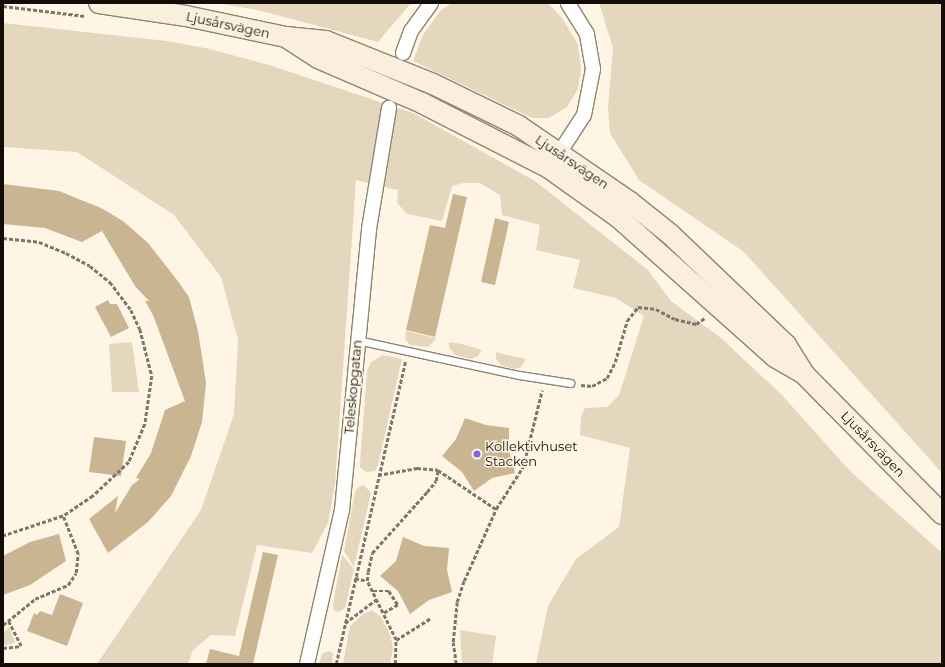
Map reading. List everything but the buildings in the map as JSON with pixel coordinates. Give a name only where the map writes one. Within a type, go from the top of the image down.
[{"type":"main road","name":"Ljusårsvägen","points":[[93,9],[186,16],[286,37],[318,58],[554,160],[775,356],[804,374],[942,514]]},
{"type":"street","points":[[404,52],[411,32],[431,3]]},
{"type":"street","points":[[554,160],[584,115],[592,68],[587,34],[570,3]]},
{"type":"street","name":"Teleskopgatan","points":[[307,664],[342,510],[369,229],[389,108]]},
{"type":"lane","points":[[358,340],[545,380],[570,383]]},
{"type":"path","points":[[3,6],[93,9]]},
{"type":"path","points":[[3,238],[39,242],[90,266],[110,282],[131,310],[148,353],[152,376],[151,398],[145,424],[129,462],[99,491],[63,516],[3,536]]},
{"type":"path","points":[[570,383],[592,386],[607,378],[615,362],[627,321],[638,307],[656,309],[675,319],[696,324],[706,316]]},
{"type":"path","points":[[336,664],[378,475],[408,350]]},
{"type":"path","points":[[456,664],[453,642],[457,602],[464,581],[496,509],[523,467],[545,380]]},
{"type":"path","points":[[378,475],[416,468],[438,470],[496,509]]},
{"type":"path","points":[[395,664],[396,640],[367,581],[372,553],[436,481],[438,470]]},
{"type":"path","points":[[3,625],[35,599],[68,585],[76,573],[78,554],[63,516]]},
{"type":"path","points":[[355,578],[367,581]]},
{"type":"path","points":[[373,591],[389,591],[398,605],[384,613]]},
{"type":"path","points":[[345,623],[377,599]]},
{"type":"path","points":[[396,640],[431,618]]},
{"type":"path","points":[[3,648],[21,646],[8,620]]},
{"type":"shaded area","points":[[216,3],[411,3],[378,42],[258,10]]},
{"type":"shaded area","points":[[452,3],[549,4],[563,19],[578,45],[581,69],[578,89],[567,107],[549,118],[532,118],[413,61],[423,35],[440,11]]},
{"type":"shaded area","points":[[599,3],[942,3],[942,473],[744,252],[639,180],[610,133],[608,108],[613,48]]},
{"type":"shaded area","points":[[3,23],[167,41],[210,49],[269,65],[413,113],[535,181],[648,270],[671,301],[721,338],[781,394],[850,471],[942,553],[942,664],[536,664],[548,606],[576,559],[619,527],[630,448],[580,435],[581,417],[585,408],[607,407],[619,395],[644,316],[616,298],[573,288],[580,260],[536,250],[540,225],[502,215],[500,195],[480,183],[464,183],[452,186],[442,221],[407,214],[397,203],[398,190],[356,180],[335,484],[328,523],[312,553],[257,545],[235,636],[211,635],[193,650],[188,664],[97,664],[201,510],[234,414],[238,340],[221,277],[174,215],[77,152],[3,147]]},
{"type":"shaded area","points":[[406,331],[436,339],[428,347],[410,345],[405,339]]},
{"type":"shaded area","points":[[132,342],[139,392],[112,392],[109,344]]},
{"type":"shaded area","points":[[449,342],[482,350],[478,356],[471,359],[455,355],[449,347]]},
{"type":"shaded area","points":[[496,352],[526,359],[521,367],[515,369],[502,366],[496,359]]},
{"type":"shaded area","points":[[383,355],[402,359],[378,465],[375,471],[366,472],[360,467],[360,463],[367,371],[371,362]]},
{"type":"shaded area","points":[[364,485],[371,493],[354,567],[344,551],[355,492],[358,487]]},
{"type":"shaded area","points":[[342,555],[354,569],[345,608],[339,612],[334,611],[333,604]]},
{"type":"shaded area","points":[[372,610],[381,617],[390,634],[393,648],[390,664],[343,664],[350,626],[363,614]]},
{"type":"shaded area","points":[[9,627],[15,643],[3,646],[3,633]]},
{"type":"shaded area","points":[[460,630],[496,636],[492,664],[462,664]]},
{"type":"shaded area","points":[[328,651],[333,653],[332,664],[319,664],[322,654]]},
{"type":"place","name":"Kollektivhuset Stacken","points":[[477,454]]}]
